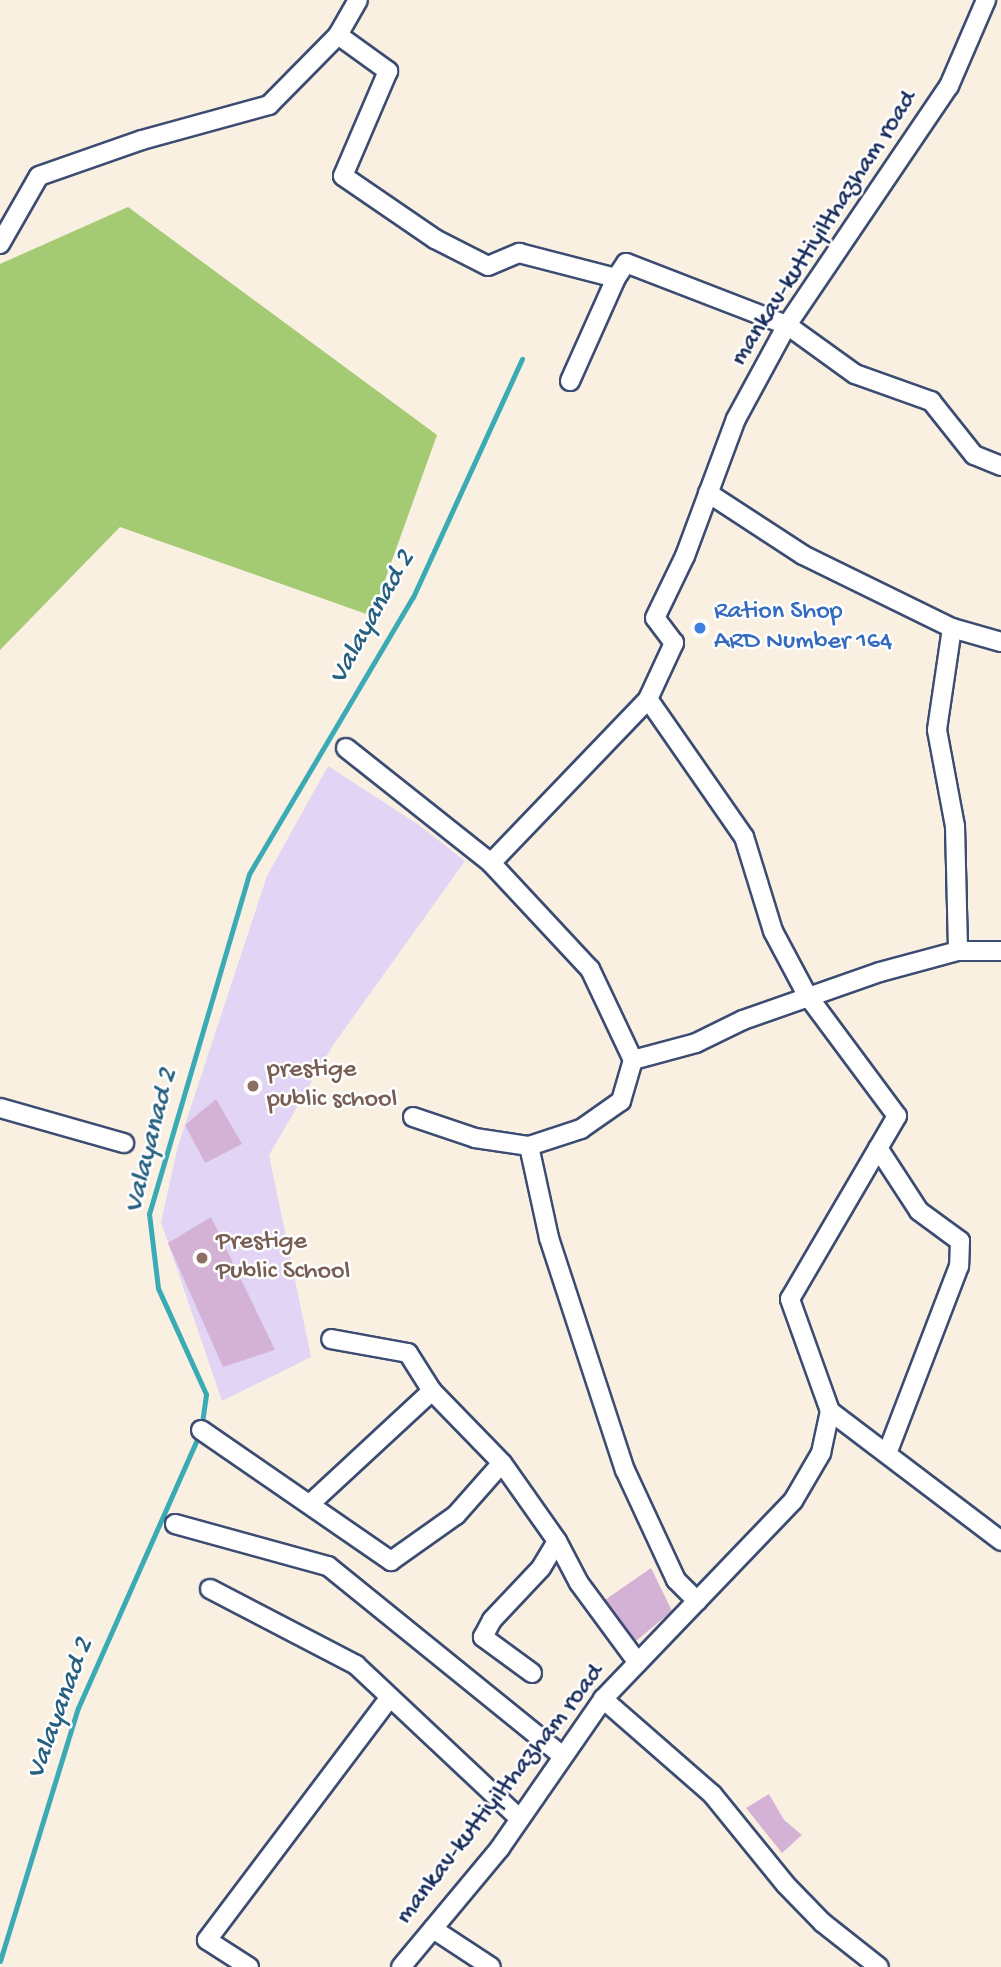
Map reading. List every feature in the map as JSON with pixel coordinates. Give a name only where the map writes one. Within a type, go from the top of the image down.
[{"type":"street","points":[[0,244],[39,176],[142,140],[269,105],[338,35],[358,0]]},
{"type":"street","name":"mankav-kuttiyilthazham road","points":[[648,699],[674,643],[654,618],[685,556],[736,419],[787,326],[949,86],[986,0]]},
{"type":"street","points":[[338,35],[388,71],[344,177],[435,239],[488,266],[519,253],[617,278]]},
{"type":"street","points":[[570,381],[626,263],[787,326],[855,374],[931,401],[974,456],[1001,466]]},
{"type":"street","points":[[708,493],[803,555],[952,628],[1001,642]]},
{"type":"street","points":[[952,628],[937,730],[955,826],[958,951]]},
{"type":"street","points":[[491,863],[648,699],[744,837],[773,931],[807,995],[897,1116],[790,1299],[830,1411],[1001,1541]]},
{"type":"street","points":[[346,748],[491,863],[590,969],[633,1060],[621,1101],[581,1129],[530,1146],[475,1138],[413,1117]]},
{"type":"street","points":[[633,1060],[696,1043],[807,995],[958,951],[1001,951]]},
{"type":"street","points":[[0,1108],[124,1143]]},
{"type":"street","points":[[530,1146],[549,1238],[625,1470],[676,1580],[697,1601]]},
{"type":"street","points":[[878,1148],[919,1211],[960,1241],[959,1266],[887,1454]]},
{"type":"street","points":[[331,1339],[408,1353],[432,1391],[502,1463],[556,1541],[579,1583],[638,1663]]},
{"type":"street","points":[[311,1503],[432,1391]]},
{"type":"street","name":"mankav-kuttiyilthazham road","points":[[401,1967],[500,1848],[518,1817],[603,1699],[793,1501],[821,1453],[830,1411]]},
{"type":"street","points":[[201,1430],[311,1503],[391,1561],[456,1515],[502,1463]]},
{"type":"street","points":[[175,1524],[328,1566],[563,1756]]},
{"type":"street","points":[[532,1673],[483,1637],[492,1620],[541,1568],[556,1541]]},
{"type":"street","points":[[210,1590],[356,1665],[518,1817]]},
{"type":"street","points":[[249,1967],[207,1940],[390,1698]]},
{"type":"street","points":[[603,1699],[712,1794],[786,1885],[823,1923],[879,1967]]},
{"type":"street","points":[[433,1929],[491,1967]]},
{"type":"shaded area","name":"prestige public school","points":[[328,766],[419,825],[465,861],[333,1045],[269,1155],[311,1357],[222,1401],[161,1222],[178,1146],[267,876]]},
{"type":"green space","points":[[128,207],[437,435],[372,616],[120,527],[0,650],[0,264]]},
{"type":"building","points":[[216,1099],[242,1144],[205,1163],[185,1125]]},
{"type":"building","name":"Prestige Public School","points":[[211,1217],[275,1350],[223,1367],[168,1243]]},
{"type":"building","points":[[651,1568],[672,1611],[636,1641],[605,1600]]},
{"type":"building","points":[[769,1794],[784,1820],[802,1835],[782,1853],[746,1808]]},
{"type":"waterway","name":"Valayanad 2","points":[[0,1961],[78,1708],[201,1430],[206,1394],[158,1288],[149,1214],[249,874],[413,597],[522,359]]},
{"type":"place","name":"Ration Shop ARD Number 164","points":[[700,628]]},
{"type":"place","name":"prestige public school","points":[[253,1086]]},
{"type":"place","name":"Prestige Public School","points":[[202,1258]]}]
